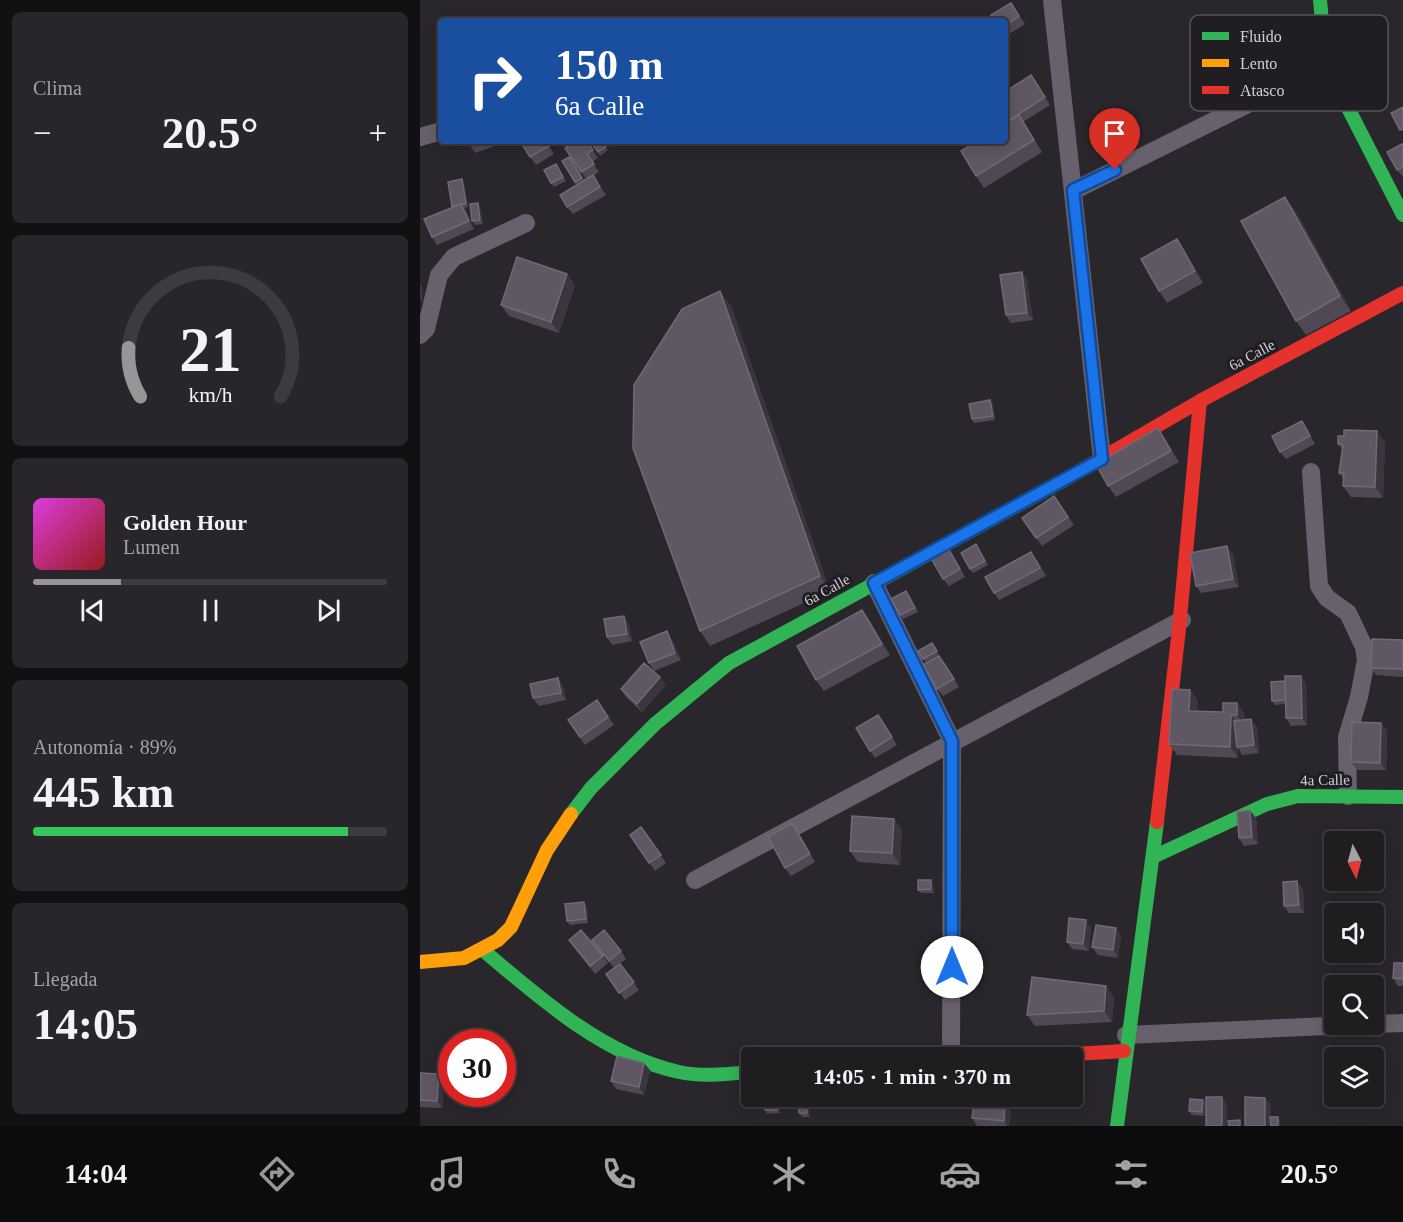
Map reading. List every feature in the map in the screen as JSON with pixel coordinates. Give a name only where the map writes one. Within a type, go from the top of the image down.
[{"type":"street","points":[[1052,0],[1102,459]]},
{"type":"street","points":[[1320,0],[1321,15]]},
{"type":"street","points":[[1073,190],[1233,111]]},
{"type":"street","points":[[1350,111],[1403,215]]},
{"type":"street","points":[[420,137],[438,132]]},
{"type":"street","points":[[420,335],[426,329],[439,275],[454,257],[526,223]]},
{"type":"street","name":"6a Calle","points":[[483,950],[511,927],[547,850],[566,820],[591,788],[655,723],[729,663],[1102,459],[1200,401],[1403,293]]},
{"type":"street","points":[[1117,1126],[1125,1043],[1153,857],[1182,620],[1200,401]]},
{"type":"street","points":[[1311,472],[1319,586],[1327,597],[1348,613],[1360,637],[1366,660],[1359,697],[1347,737],[1348,796]]},
{"type":"street","points":[[874,583],[952,741],[951,1047]]},
{"type":"street","points":[[695,880],[1182,620]]},
{"type":"street","name":"4a Calle","points":[[1153,857],[1267,804],[1298,796],[1403,797]]},
{"type":"street","points":[[420,962],[464,958],[483,950],[575,1021],[652,1064],[689,1073],[741,1072]]},
{"type":"street","points":[[1384,1024],[1403,1023]]},
{"type":"street","points":[[1083,1048],[1125,1043],[1324,1028]]},
{"type":"building","points":[[1011,3],[1019,16],[1008,24],[1008,18],[993,18],[991,15]]},
{"type":"building","points":[[1031,75],[1045,97],[1008,121],[1008,90]]},
{"type":"building","points":[[1403,107],[1403,129],[1400,130],[1391,113]]},
{"type":"building","points":[[1019,115],[1034,140],[976,176],[961,151],[972,144],[1008,144],[1008,122]]},
{"type":"building","points":[[522,144],[547,144],[549,146],[530,157]]},
{"type":"building","points":[[572,144],[589,144],[593,150],[587,154],[594,164],[581,172],[565,148]]},
{"type":"building","points":[[592,144],[604,144],[606,146],[598,152]]},
{"type":"building","points":[[1402,144],[1403,167],[1397,170],[1387,152]]},
{"type":"building","points":[[569,157],[582,178],[575,182],[562,161]]},
{"type":"building","points":[[556,164],[563,177],[551,183],[544,170]]},
{"type":"building","points":[[593,175],[600,187],[567,207],[560,195]]},
{"type":"building","points":[[462,179],[466,204],[452,206],[448,182]]},
{"type":"building","points":[[1285,197],[1340,296],[1296,321],[1241,221]]},
{"type":"building","points":[[478,203],[480,220],[472,221],[470,204]]},
{"type":"building","points":[[461,204],[469,221],[432,237],[424,219]]},
{"type":"building","points":[[1177,239],[1195,271],[1159,291],[1141,259]]},
{"type":"building","points":[[517,257],[567,274],[551,322],[501,305]]},
{"type":"building","points":[[1022,272],[1027,313],[1006,315],[1000,275]]},
{"type":"building","points":[[720,291],[820,576],[700,631],[633,448],[634,385],[682,309]]},
{"type":"building","points":[[990,400],[993,416],[972,419],[969,404]]},
{"type":"building","points":[[1302,421],[1310,436],[1280,452],[1272,436]]},
{"type":"building","points":[[1158,428],[1171,451],[1108,486],[1096,464]]},
{"type":"building","points":[[1344,430],[1377,431],[1375,487],[1343,486],[1344,473],[1339,473],[1343,445],[1338,444],[1338,436],[1344,436]]},
{"type":"building","points":[[1054,496],[1068,517],[1036,538],[1022,518]]},
{"type":"building","points":[[976,544],[985,561],[970,569],[961,553]]},
{"type":"building","points":[[1227,546],[1233,579],[1196,586],[1190,553]]},
{"type":"building","points":[[948,548],[960,569],[943,579],[931,558]]},
{"type":"building","points":[[1031,552],[1040,568],[994,593],[985,577]]},
{"type":"building","points":[[906,591],[915,608],[900,615],[891,599]]},
{"type":"building","points":[[862,610],[882,644],[816,680],[797,646]]},
{"type":"building","points":[[624,616],[627,634],[607,637],[604,619]]},
{"type":"building","points":[[667,631],[675,653],[649,663],[640,642]]},
{"type":"building","points":[[1372,639],[1403,640],[1403,669],[1371,668]]},
{"type":"building","points":[[932,643],[937,651],[923,659],[918,651]]},
{"type":"building","points":[[939,656],[954,679],[937,689],[923,665]]},
{"type":"building","points":[[644,663],[660,677],[637,704],[621,689]]},
{"type":"building","points":[[1285,676],[1301,676],[1302,718],[1286,718]]},
{"type":"building","points":[[558,678],[561,693],[533,698],[530,684]]},
{"type":"building","points":[[1285,681],[1285,700],[1272,701],[1271,682]]},
{"type":"building","points":[[1172,689],[1190,690],[1189,711],[1223,712],[1223,703],[1237,703],[1237,715],[1231,715],[1230,747],[1169,744]]},
{"type":"building","points":[[597,700],[608,717],[580,737],[568,720]]},
{"type":"building","points":[[878,715],[892,737],[870,751],[856,728]]},
{"type":"building","points":[[1251,719],[1254,745],[1237,747],[1234,721]]},
{"type":"building","points":[[1352,722],[1381,723],[1380,763],[1351,762]]},
{"type":"building","points":[[1250,810],[1252,837],[1239,838],[1237,812]]},
{"type":"building","points":[[852,816],[894,819],[892,853],[850,851]]},
{"type":"building","points":[[792,823],[810,854],[785,868],[768,837]]},
{"type":"building","points":[[641,827],[661,855],[649,863],[630,835]]},
{"type":"building","points":[[918,880],[931,880],[931,889],[918,890]]},
{"type":"building","points":[[1297,881],[1299,905],[1284,906],[1283,882]]},
{"type":"building","points":[[584,902],[586,919],[567,921],[565,904]]},
{"type":"building","points":[[1069,918],[1086,920],[1083,944],[1067,942]]},
{"type":"building","points":[[1096,925],[1116,928],[1113,950],[1092,947]]},
{"type":"building","points":[[581,930],[603,956],[590,966],[569,940]]},
{"type":"building","points":[[604,930],[621,951],[609,961],[592,940]]},
{"type":"building","points":[[1394,963],[1403,963],[1403,979],[1393,978]]},
{"type":"building","points":[[620,964],[634,982],[619,993],[606,974]]},
{"type":"building","points":[[1032,977],[1106,986],[1104,1011],[1027,1015]]},
{"type":"building","points":[[617,1056],[644,1063],[639,1087],[611,1081]]},
{"type":"building","points":[[420,1073],[438,1074],[437,1101],[420,1100]]},
{"type":"building","points":[[1206,1097],[1222,1097],[1222,1126],[1206,1126]]},
{"type":"building","points":[[1245,1097],[1265,1098],[1265,1126],[1245,1126]]},
{"type":"building","points":[[1190,1099],[1203,1100],[1202,1112],[1189,1111]]},
{"type":"building","points":[[765,1107],[777,1107],[777,1110],[765,1110]]},
{"type":"building","points":[[799,1107],[807,1107],[807,1113],[799,1113]]},
{"type":"building","points":[[973,1107],[1005,1107],[1004,1121],[972,1118]]},
{"type":"building","points":[[1270,1117],[1278,1117],[1278,1126],[1271,1126]]},
{"type":"building","points":[[1240,1120],[1240,1126],[1229,1126],[1228,1121]]},
{"type":"traffic: fast","points":[[1320,0],[1321,15]]},
{"type":"traffic: fast","points":[[1350,111],[1403,215]]},
{"type":"traffic: fast","points":[[571,814],[591,788],[655,724],[729,663],[1064,480]]},
{"type":"traffic: fast","points":[[1153,857],[1267,804],[1298,796],[1403,797]]},
{"type":"traffic: fast","points":[[1117,1126],[1157,822]]},
{"type":"traffic: fast","points":[[483,950],[574,1023],[625,1053],[652,1064],[688,1074],[741,1073]]},
{"type":"traffic: slow","points":[[420,962],[464,958],[498,940],[511,927],[547,850],[571,814]]},
{"type":"traffic: jam","points":[[1064,480],[1200,401],[1403,293]]},
{"type":"traffic: jam","points":[[1157,822],[1179,629],[1200,401]]},
{"type":"traffic: jam","points":[[1083,1054],[1124,1051]]},
{"type":"route","points":[[952,967],[952,741],[874,583],[1102,459],[1073,190],[1115,170]]}]
